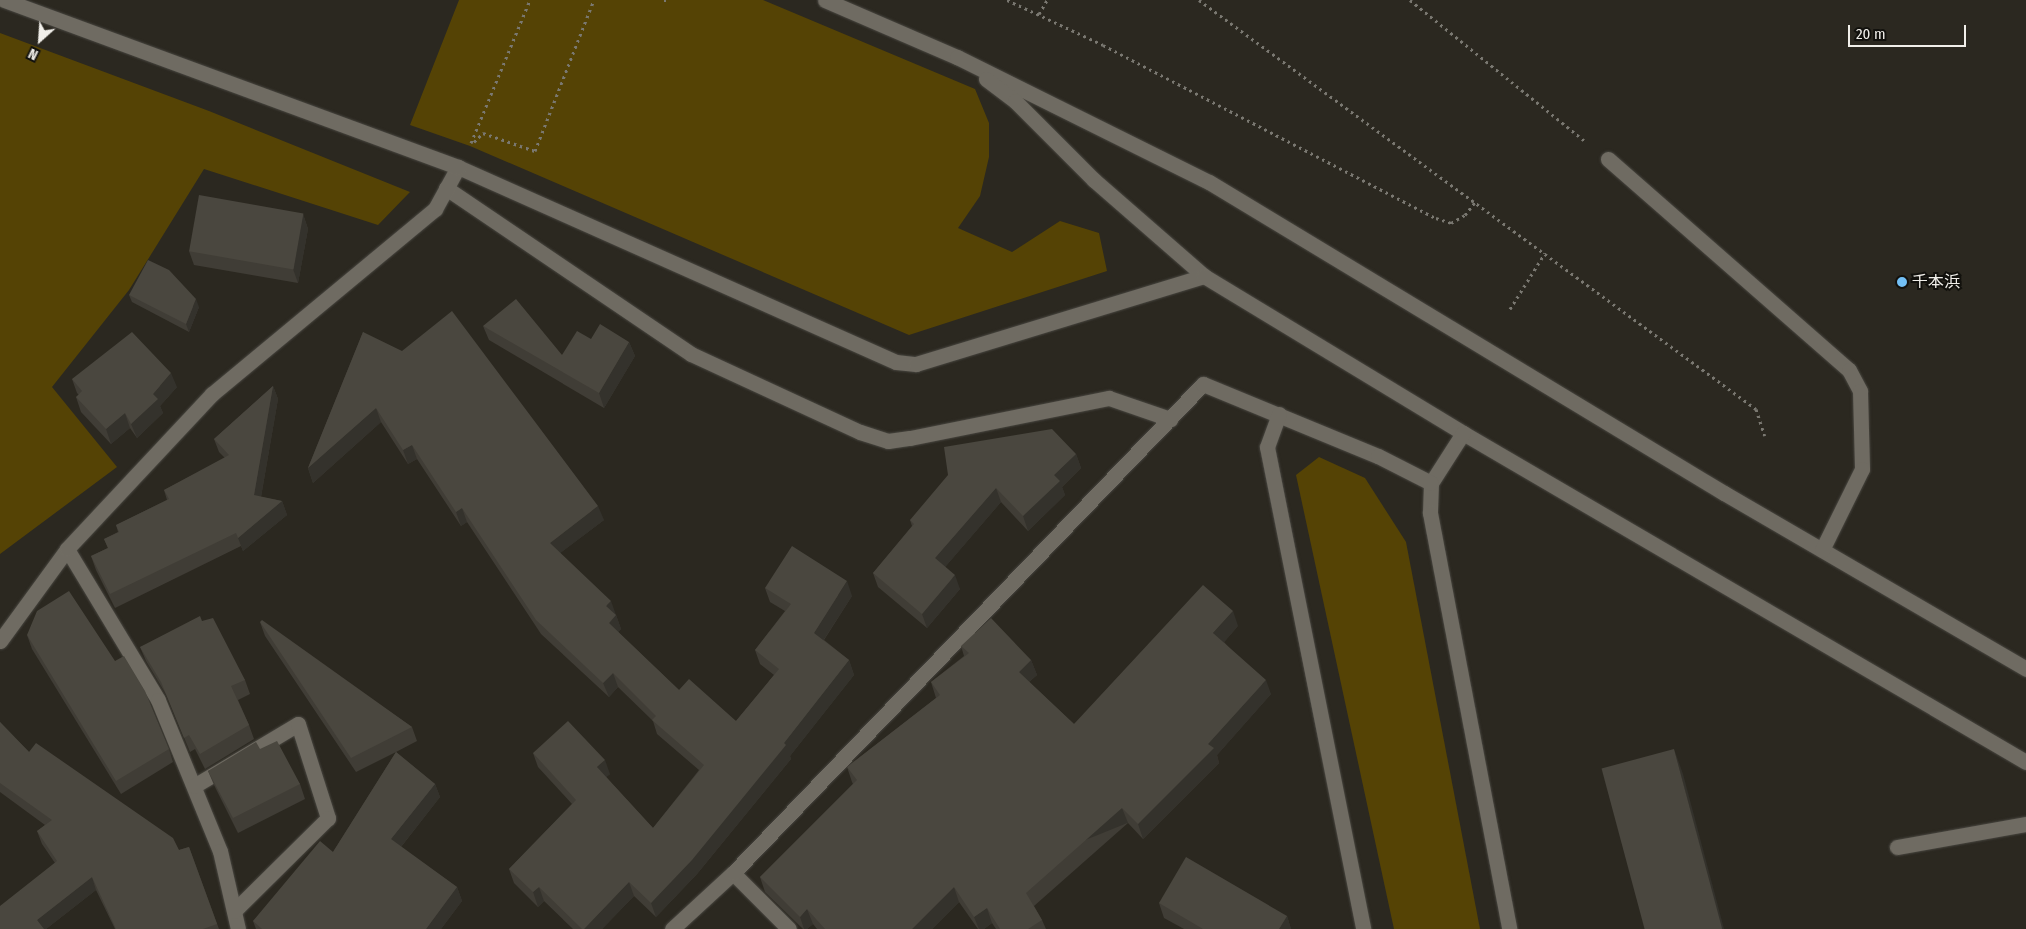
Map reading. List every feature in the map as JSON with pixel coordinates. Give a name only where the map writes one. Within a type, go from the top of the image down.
[{"type":"street","points":[[4,0],[458,167],[896,362],[916,364],[1204,276]]},
{"type":"street","points":[[825,0],[957,57],[1209,182],[1822,550],[2026,669]]},
{"type":"street","points":[[957,57],[1015,101],[1094,180],[1204,276],[1463,433],[2026,762]]},
{"type":"street","points":[[1608,160],[1849,370],[1860,391],[1862,469],[1822,550]]},
{"type":"street","points":[[0,642],[67,549],[212,394],[435,209],[458,167]]},
{"type":"street","points":[[446,188],[691,354],[860,432],[888,441],[1109,398],[1170,419]]},
{"type":"street","points":[[672,929],[733,873],[1119,468],[1203,384],[1378,456],[1431,483]]},
{"type":"street","points":[[1279,414],[1267,447],[1363,929]]},
{"type":"street","points":[[1463,433],[1431,483],[1430,513],[1509,929]]},
{"type":"street","points":[[67,549],[158,700],[220,851],[238,929]]},
{"type":"street","points":[[194,786],[298,724],[328,818],[234,912]]},
{"type":"street","points":[[1897,847],[2026,824]]},
{"type":"street","points":[[733,873],[789,929]]},
{"type":"path","points":[[530,0],[470,146],[483,133],[535,151],[594,0]]},
{"type":"path","points":[[664,0],[670,0]]},
{"type":"path","points":[[1007,0],[1039,14],[1436,218],[1451,223],[1465,215],[1475,202]]},
{"type":"path","points":[[1039,14],[1047,0]]},
{"type":"path","points":[[1199,0],[1756,409],[1765,436]]},
{"type":"path","points":[[1410,0],[1608,160]]},
{"type":"path","points":[[1510,309],[1545,253]]},
{"type":"shaded area","points":[[459,0],[763,0],[975,89],[989,123],[989,157],[980,196],[958,228],[1012,252],[1060,221],[1099,233],[1107,271],[909,335],[470,146],[410,125]]},
{"type":"shaded area","points":[[0,33],[209,111],[410,192],[378,225],[204,169],[129,290],[52,387],[117,467],[0,554]]},
{"type":"shaded area","points":[[1319,457],[1365,478],[1406,542],[1480,929],[1394,929],[1296,475]]},
{"type":"building","points":[[199,195],[303,213],[293,270],[189,251]]},
{"type":"building","points":[[148,260],[169,270],[196,299],[186,324],[129,295]]},
{"type":"building","points":[[516,299],[562,355],[577,331],[591,339],[600,324],[629,342],[599,393],[483,326]]},
{"type":"building","points":[[452,311],[598,506],[550,543],[611,601],[606,606],[616,615],[609,623],[679,690],[689,679],[736,721],[779,669],[755,650],[791,604],[765,588],[792,546],[847,581],[814,633],[849,660],[784,743],[786,745],[692,860],[651,903],[629,882],[584,929],[539,887],[533,892],[509,869],[576,800],[533,753],[568,721],[605,760],[597,767],[653,828],[704,765],[652,720],[656,716],[613,673],[603,683],[536,620],[462,508],[456,512],[412,445],[403,450],[376,408],[308,468],[363,332],[402,351]]},
{"type":"building","points":[[132,332],[171,373],[153,394],[158,399],[131,424],[125,413],[106,429],[76,397],[82,391],[72,379]]},
{"type":"building","points":[[273,386],[254,495],[282,501],[238,538],[236,533],[110,594],[91,556],[108,548],[104,539],[119,532],[116,525],[169,499],[164,490],[229,455],[214,439]]},
{"type":"building","points":[[1052,429],[1076,454],[1054,475],[1060,481],[1023,516],[996,488],[935,558],[955,575],[922,614],[873,573],[914,524],[910,520],[948,475],[944,447]]},
{"type":"building","points":[[1203,585],[1233,611],[1213,633],[1266,680],[1208,744],[1214,748],[1138,824],[1122,808],[1026,893],[1042,920],[1028,929],[1000,929],[987,908],[974,917],[954,887],[912,929],[825,929],[807,909],[800,917],[760,877],[857,780],[847,767],[940,695],[931,682],[969,653],[961,646],[991,618],[1031,660],[1019,672],[1074,724]]},
{"type":"building","points":[[69,591],[115,661],[124,656],[145,691],[169,749],[116,781],[27,635],[37,611]]},
{"type":"building","points":[[200,616],[202,621],[213,618],[245,680],[231,686],[249,725],[200,754],[189,735],[184,738],[161,682],[140,647]]},
{"type":"building","points":[[262,620],[412,727],[351,758],[260,622]]},
{"type":"building","points":[[0,722],[29,752],[36,743],[173,838],[179,850],[189,847],[217,924],[203,929],[116,929],[92,877],[37,920],[44,929],[0,929],[0,906],[57,861],[37,831],[52,820],[0,783]]},
{"type":"building","points":[[277,741],[300,784],[233,818],[208,771],[256,742],[260,749]]},
{"type":"building","points":[[1674,749],[1722,929],[1645,929],[1602,768]]},
{"type":"building","points":[[396,752],[435,784],[391,839],[457,887],[426,929],[262,929],[253,921],[320,841],[333,852]]},
{"type":"building","points":[[1186,857],[1287,916],[1279,929],[1203,929],[1159,903]]},
{"type":"place","name":"千本浜","points":[[1902,282]]}]
